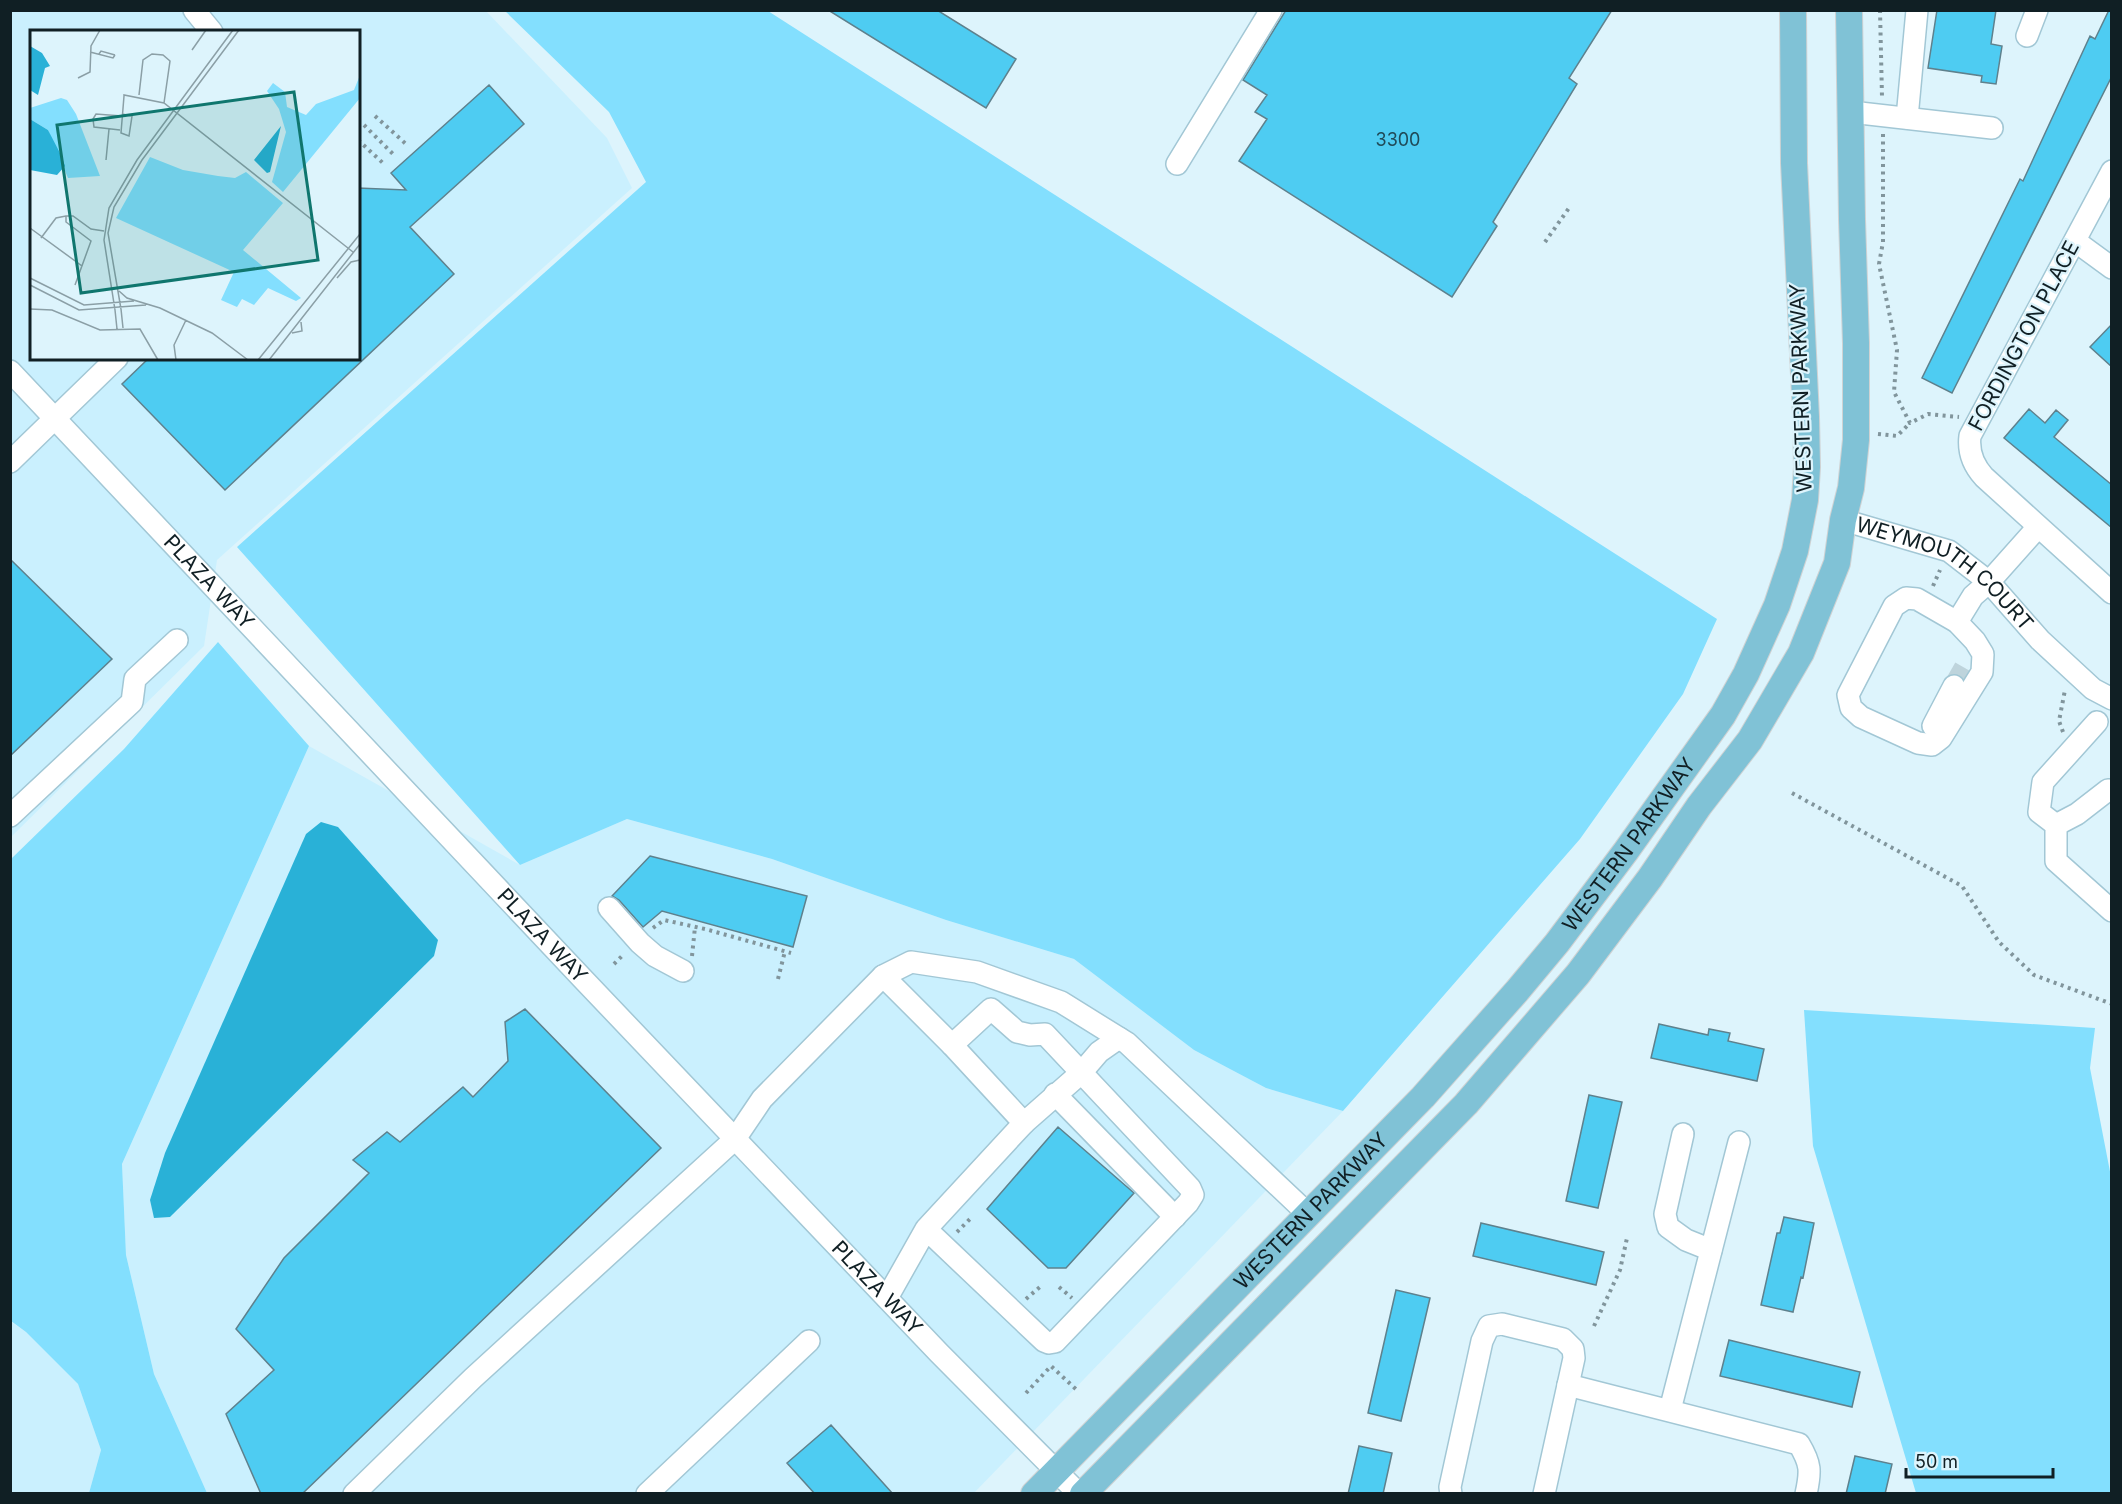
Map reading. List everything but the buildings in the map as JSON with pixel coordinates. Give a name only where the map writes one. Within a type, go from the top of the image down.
[{"type":"main road","name":"WESTERN PARKWAY","points":[[1034,1494],[1423,1098],[1517,991],[1581,911],[1723,715],[1746,674],[1777,605],[1795,551],[1804,507],[1807,467],[1794,163],[1793,10]]},
{"type":"main road","name":"WESTERN PARKWAY","points":[[1081,1494],[1466,1104],[1578,974],[1650,878],[1699,806],[1750,740],[1787,680],[1814,625],[1837,563],[1843,520],[1851,488],[1856,440],[1849,10]]},
{"type":"street","points":[[194,10],[210,30]]},
{"type":"street","points":[[1178,164],[1271,10]]},
{"type":"street","points":[[1906,118],[1917,10]]},
{"type":"street","points":[[2026,36],[2037,10]]},
{"type":"street","points":[[1851,112],[1992,129]]},
{"type":"street","name":"FORDINGTON PLACE","points":[[2112,171],[1970,436],[1969,444],[1975,467],[1984,477],[2112,593]]},
{"type":"street","points":[[2075,241],[2112,268]]},
{"type":"street","points":[[10,462],[115,360]]},
{"type":"street","name":"PLAZA WAY","points":[[10,371],[735,1139],[887,1298],[1081,1494]]},
{"type":"street","name":"WEYMOUTH COURT","points":[[1843,520],[1949,551],[1989,582],[2040,640],[2092,689]]},
{"type":"street","points":[[1957,622],[1973,596],[1989,582],[2038,526]]},
{"type":"street","points":[[1906,598],[1917,599],[1957,622],[1975,641],[1983,654],[1982,672],[1941,738],[1932,745],[1918,743],[1861,717],[1851,708],[1848,695],[1894,606],[1906,598]]},
{"type":"street","points":[[10,816],[132,702],[135,679],[177,640]]},
{"type":"street","points":[[1966,665],[1975,641]]},
{"type":"street","points":[[1918,743],[1927,737],[1954,686]]},
{"type":"street","points":[[2092,689],[2112,699]]},
{"type":"street","points":[[2056,825],[2039,812],[2043,782],[2104,729],[2092,689]]},
{"type":"street","points":[[2056,825],[2077,814],[2108,790]]},
{"type":"street","points":[[2056,825],[2056,861],[2112,911]]},
{"type":"street","points":[[609,908],[640,943],[655,956],[687,968]]},
{"type":"street","points":[[354,1494],[472,1378],[735,1139],[762,1099],[882,976],[912,962],[977,972],[1061,1002],[1127,1043],[1308,1214]]},
{"type":"street","points":[[882,976],[952,1045],[1024,1123]]},
{"type":"street","points":[[952,1045],[991,1009],[1000,981]]},
{"type":"street","points":[[1045,1034],[1061,1002]]},
{"type":"street","points":[[991,1009],[1017,1032],[1030,1035],[1045,1034]]},
{"type":"street","points":[[926,1229],[1044,1341],[1050,1343],[1061,1337],[1192,1197],[1190,1188],[1045,1034]]},
{"type":"street","points":[[887,1298],[926,1229],[1024,1123],[1081,1073],[1099,1052],[1119,1038]]},
{"type":"street","points":[[1055,1094],[1175,1217]]},
{"type":"street","points":[[1683,1134],[1665,1214],[1668,1227],[1676,1234],[1711,1250]]},
{"type":"street","points":[[1670,1410],[1738,1142]]},
{"type":"street","points":[[1451,1494],[1450,1487],[1482,1341],[1489,1326],[1502,1324],[1563,1339],[1573,1349],[1574,1358],[1544,1494]]},
{"type":"street","points":[[647,1494],[809,1341]]},
{"type":"street","points":[[1568,1385],[1799,1444],[1810,1467],[1806,1494]]},
{"type":"path","points":[[375,116],[406,144]]},
{"type":"path","points":[[364,125],[394,155]]},
{"type":"path","points":[[360,142],[384,164]]},
{"type":"path","points":[[1545,242],[1569,208]]},
{"type":"path","points":[[1883,242],[1879,264],[1897,350],[1894,392],[1910,423]]},
{"type":"path","points":[[1874,434],[1897,436],[1910,423],[1928,414],[1959,417]]},
{"type":"path","points":[[1932,564],[1973,596]]},
{"type":"path","points":[[1929,593],[1940,570]]},
{"type":"path","points":[[2064,733],[2059,721],[2065,689]]},
{"type":"path","points":[[1792,793],[1962,886],[1999,942],[2034,975],[2112,1004]]},
{"type":"path","points":[[650,931],[664,920],[791,953]]},
{"type":"path","points":[[687,968],[695,927]]},
{"type":"path","points":[[778,979],[784,951]]},
{"type":"path","points":[[1594,1326],[1620,1270],[1627,1238]]},
{"type":"path","points":[[1026,1393],[1051,1366],[1079,1392]]},
{"type":"shaded area","points":[[11,11],[486,11],[607,138],[632,188],[217,560],[204,646],[11,837]]},
{"type":"shaded area","points":[[505,11],[768,11],[1717,619],[1683,694],[1580,839],[1343,1111],[1266,1088],[1194,1050],[1074,959],[946,920],[772,859],[627,819],[520,865],[237,547],[646,182],[609,112]]},
{"type":"shaded area","points":[[218,642],[309,746],[122,1164],[126,1255],[154,1374],[207,1493],[89,1493],[101,1450],[78,1384],[26,1332],[11,1321],[11,859],[124,749]]},
{"type":"shaded area","points":[[309,746],[520,865],[627,819],[772,859],[946,920],[1074,959],[1194,1050],[1266,1088],[1343,1111],[973,1494],[207,1493],[154,1374],[126,1255],[122,1164]]},
{"type":"shaded area","points":[[321,822],[338,827],[438,940],[434,956],[170,1217],[154,1218],[150,1200],[165,1153],[306,834]]},
{"type":"shaded area","points":[[1804,1010],[2095,1028],[2090,1068],[2112,1182],[2111,1493],[1916,1493],[1813,1146]]},
{"type":"shaded area","points":[[10,1321],[26,1332],[78,1384],[101,1450],[89,1493],[11,1493]]},
{"type":"tunnel","points":[[1954,686],[1966,665]]}]
